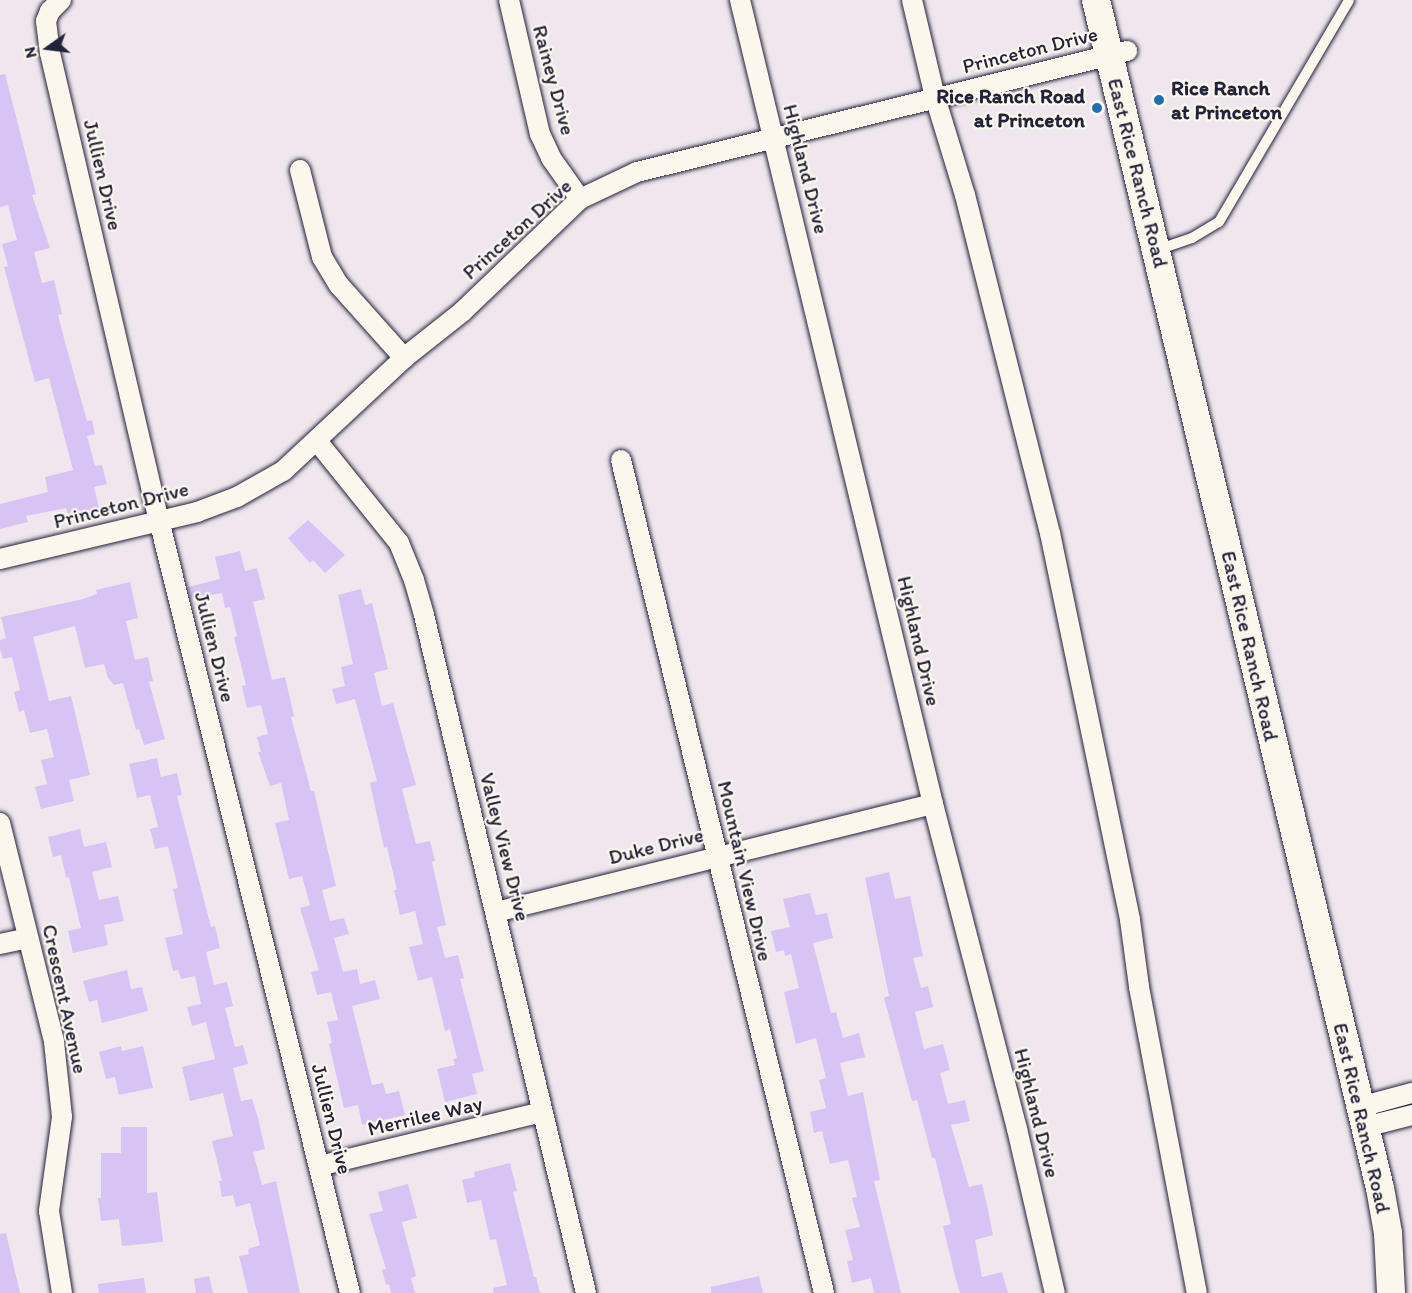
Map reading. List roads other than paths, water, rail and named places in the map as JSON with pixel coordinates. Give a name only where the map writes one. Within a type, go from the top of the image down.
[{"type":"main road","name":"East Rice Ranch Road","points":[[1096,0],[1118,53],[1261,638],[1369,1115],[1401,1234],[1404,1293]]},
{"type":"main road","name":"East Rice Ranch Road","points":[[1115,0],[1118,53]]},
{"type":"main road","name":"East Rice Ranch Road","points":[[1369,1115],[1388,1233],[1391,1293]]},
{"type":"street","name":"Rainey Drive","points":[[509,0],[540,134],[551,158],[579,200]]},
{"type":"street","name":"Highland Drive","points":[[740,0],[933,804],[1017,1129],[1055,1293]]},
{"type":"street","points":[[912,0],[935,98],[965,195],[1050,533],[1130,920],[1139,987],[1197,1293]]},
{"type":"street","name":"Jullien Drive","points":[[55,6],[46,21],[50,53],[159,520],[350,1293]]},
{"type":"street","name":"Princeton Drive","points":[[0,559],[196,512],[237,498],[283,471],[404,358],[462,312],[579,200],[637,172],[1118,53]]},
{"type":"street","points":[[300,170],[322,257],[339,285],[404,358]]},
{"type":"street","name":"Valley View Drive","points":[[317,441],[399,543],[414,580],[496,912],[586,1293]]},
{"type":"street","name":"Mountain View Drive","points":[[621,460],[824,1293]]},
{"type":"street","name":"Duke Drive","points":[[496,912],[933,804]]},
{"type":"street","name":"Crescent Avenue","points":[[0,823],[54,1042],[62,1117],[49,1211],[62,1293]]},
{"type":"street","points":[[0,944],[28,938]]},
{"type":"street","points":[[1369,1115],[1412,1093]]},
{"type":"street","name":"Merrilee Way","points":[[319,1166],[543,1112]]},
{"type":"street","points":[[1369,1115],[1412,1115]]},
{"type":"lane","points":[[1165,248],[1219,222],[1349,0]]},
{"type":"place","name":"Rice Ranch at Princeton","points":[[1159,100]]},
{"type":"place","name":"Rice Ranch Road at Princeton","points":[[1097,108]]}]
